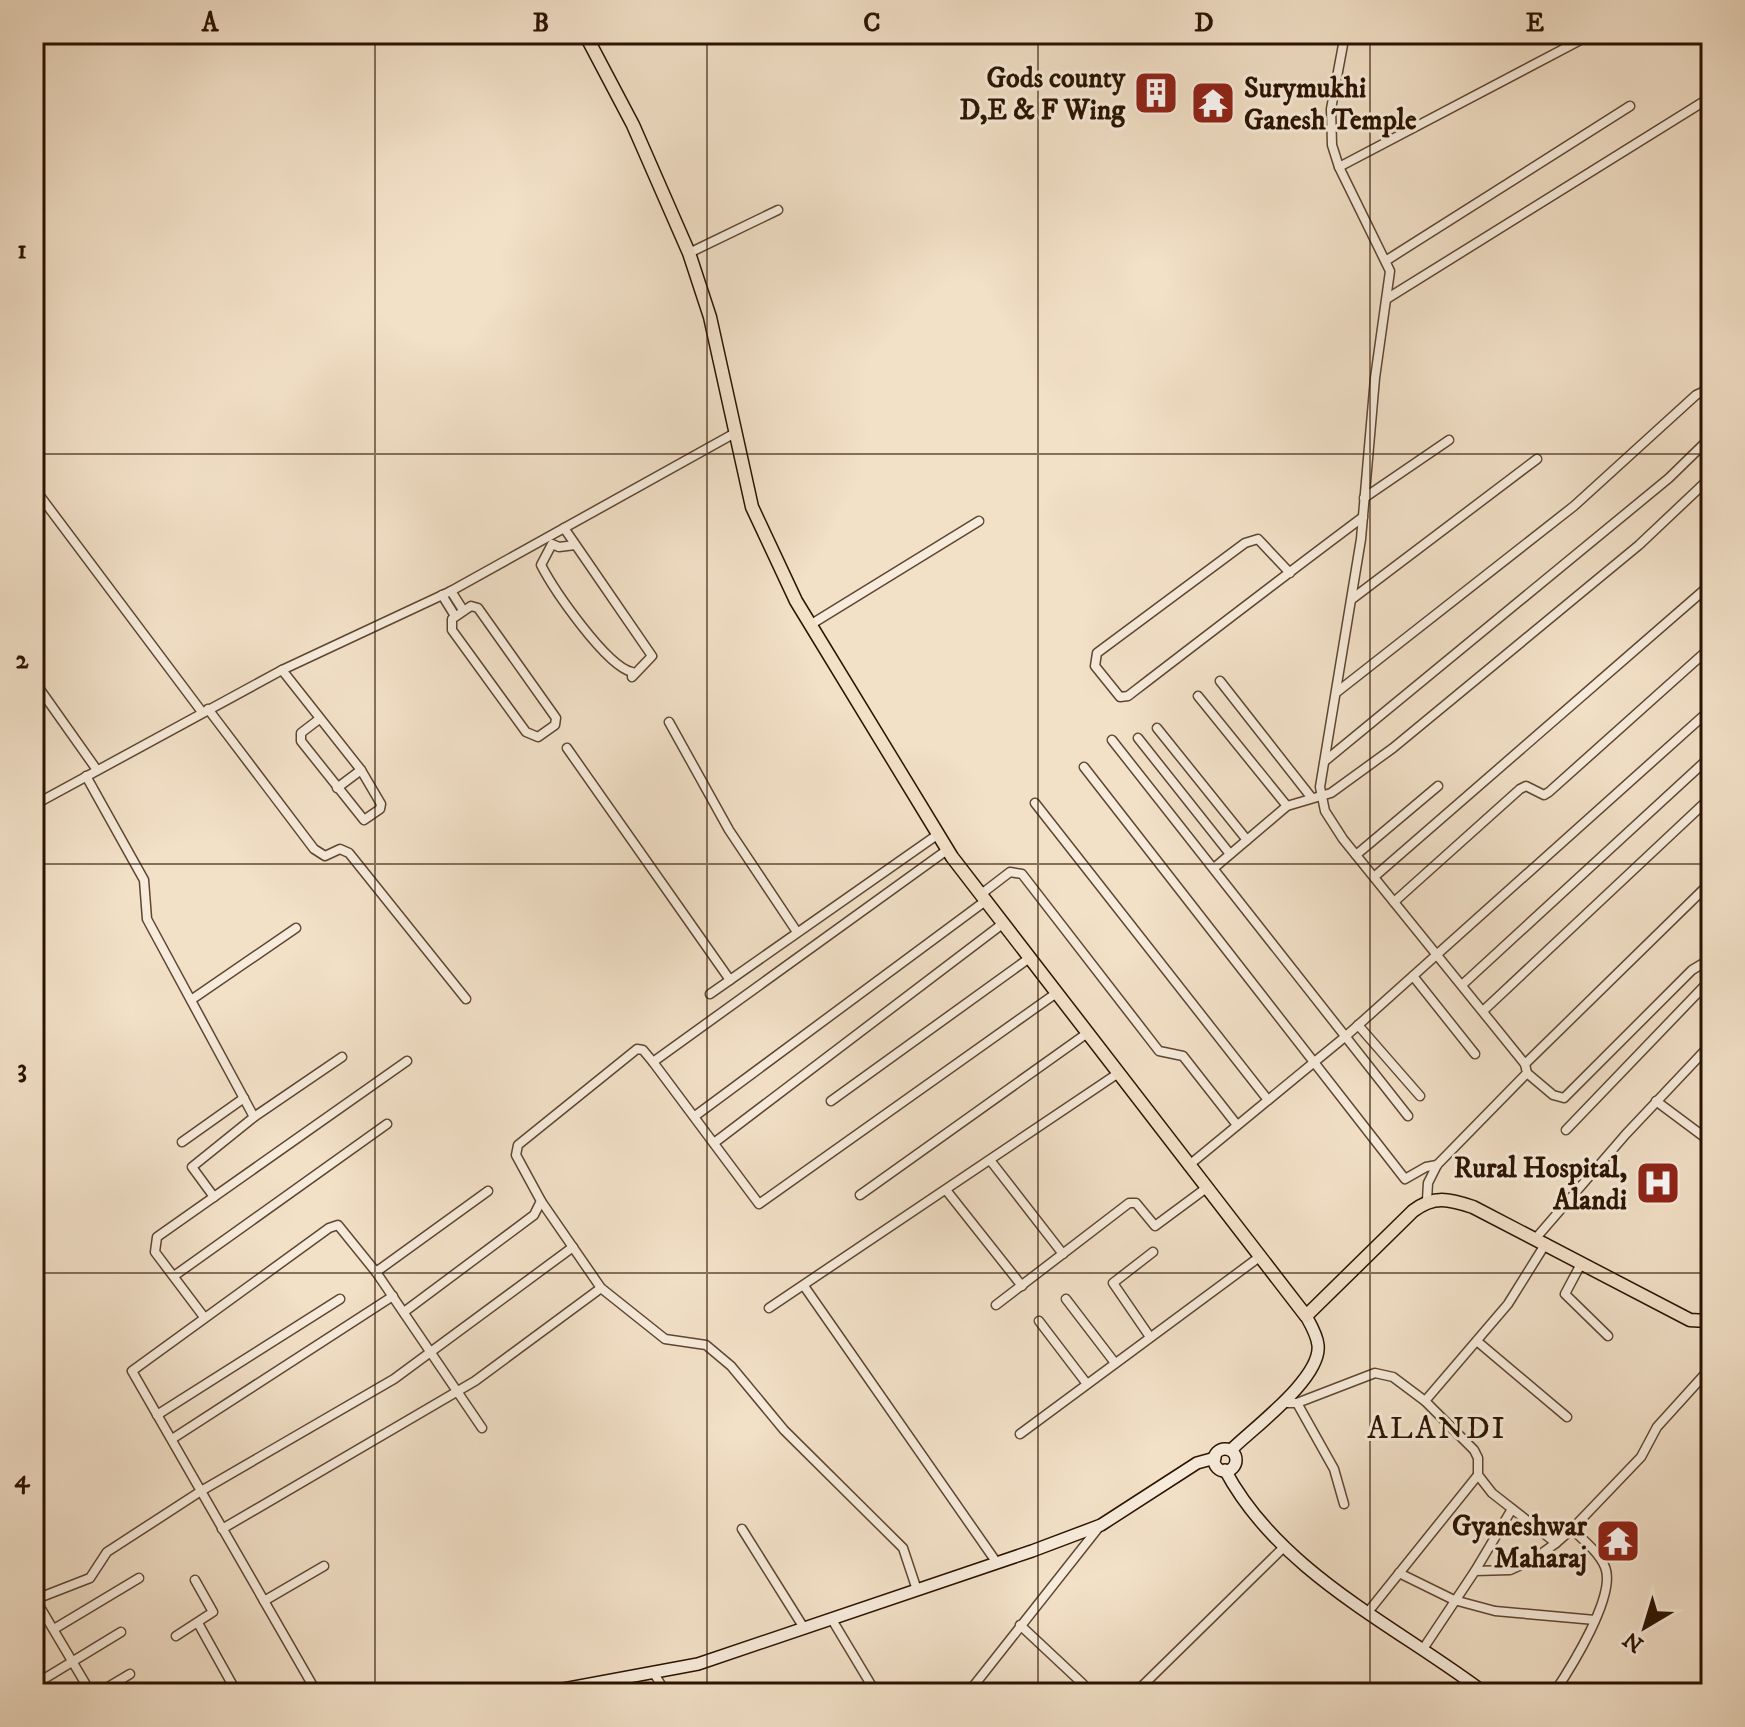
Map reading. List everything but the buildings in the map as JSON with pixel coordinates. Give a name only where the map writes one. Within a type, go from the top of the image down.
[{"type":"main road","points":[[542,1693],[655,1675],[917,1590],[1101,1525],[1197,1463],[1215,1458],[1220,1450],[1231,1450],[1291,1403],[1319,1348],[1306,1316],[1001,925],[947,850],[810,625],[772,556],[752,507],[710,317],[689,253],[640,139],[585,34]]},
{"type":"main road","points":[[1306,1316],[1427,1200],[1440,1198],[1473,1207],[1541,1240],[1690,1320],[1709,1319]]},
{"type":"main road","points":[[1225,1470],[1236,1463],[1231,1450]]},
{"type":"main road","points":[[1215,1458],[1218,1468],[1225,1470],[1245,1506],[1284,1547],[1368,1612],[1485,1693]]},
{"type":"street","points":[[1316,797],[1352,600],[1375,378],[1390,271],[1339,167],[1330,127],[1345,34]]},
{"type":"street","points":[[1339,167],[1592,34]]},
{"type":"street","points":[[1388,298],[1711,97]]},
{"type":"street","points":[[1387,260],[1630,106]]},
{"type":"street","points":[[689,253],[778,210]]},
{"type":"street","points":[[1336,693],[1552,524],[1696,395],[1711,388]]},
{"type":"street","points":[[34,805],[282,670],[447,593],[735,433]]},
{"type":"street","points":[[1324,762],[1669,478],[1711,437]]},
{"type":"street","points":[[1364,498],[1449,440]]},
{"type":"street","points":[[1352,600],[1537,459]]},
{"type":"street","points":[[1214,868],[1287,806],[1341,787],[1639,545],[1711,477]]},
{"type":"street","points":[[34,488],[314,849],[325,856],[340,849],[349,853],[466,999]]},
{"type":"street","points":[[1290,573],[1258,539],[1245,543],[1097,653],[1095,666],[1113,693],[1120,697],[1128,696],[1290,573],[1363,517]]},
{"type":"street","points":[[810,625],[979,521]]},
{"type":"street","points":[[564,528],[652,656],[632,677],[632,672],[621,670],[582,624],[541,565],[552,544],[559,547],[575,545]]},
{"type":"street","points":[[1374,877],[1711,584]]},
{"type":"street","points":[[447,593],[459,613]]},
{"type":"street","points":[[471,606],[478,608],[556,718],[555,725],[534,738],[526,732],[452,630],[450,622],[459,613],[471,606]]},
{"type":"street","points":[[1394,902],[1520,789],[1526,786],[1544,795],[1549,792],[1711,647]]},
{"type":"street","points":[[282,670],[318,720],[361,770],[380,809],[362,820],[300,737],[318,720]]},
{"type":"street","points":[[34,681],[97,770]]},
{"type":"street","points":[[1220,681],[1316,797],[1356,855],[1483,1011],[1526,1069],[1553,1095],[1564,1098],[1692,970],[1702,964],[1711,966]]},
{"type":"street","points":[[1198,696],[1287,806]]},
{"type":"street","points":[[1188,1166],[1346,1036],[1711,709]]},
{"type":"street","points":[[669,722],[729,830],[797,932]]},
{"type":"street","points":[[1157,728],[1247,840]]},
{"type":"street","points":[[1138,738],[1230,854]]},
{"type":"street","points":[[1112,740],[1408,1116]]},
{"type":"street","points":[[567,748],[730,980]]},
{"type":"street","points":[[1462,985],[1711,756]]},
{"type":"street","points":[[1084,767],[1312,1064],[1405,1179],[1426,1167],[1437,1165]]},
{"type":"street","points":[[337,788],[361,770]]},
{"type":"street","points":[[86,776],[144,880],[147,919],[254,1117]]},
{"type":"street","points":[[1356,855],[1438,786]]},
{"type":"street","points":[[1483,1011],[1711,797]]},
{"type":"street","points":[[1035,803],[1268,1100]]},
{"type":"street","points":[[710,994],[937,835]]},
{"type":"street","points":[[653,1062],[947,850]]},
{"type":"street","points":[[695,1116],[982,899],[1010,872],[1022,874],[1159,1051],[1183,1056],[1237,1125]]},
{"type":"street","points":[[1427,1200],[1428,1183],[1437,1165],[1526,1069],[1711,882]]},
{"type":"street","points":[[714,1143],[1001,925]]},
{"type":"street","points":[[191,1000],[296,928]]},
{"type":"street","points":[[831,1101],[1028,959]]},
{"type":"street","points":[[1413,976],[1475,1054]]},
{"type":"street","points":[[1566,1130],[1711,979]]},
{"type":"street","points":[[917,1590],[903,1548],[784,1430],[731,1366],[706,1345],[665,1339],[601,1288],[541,1201],[516,1155],[518,1145],[637,1049],[643,1050],[695,1116],[754,1201],[765,1202],[1055,994]]},
{"type":"street","points":[[1358,1025],[1420,1096]]},
{"type":"street","points":[[860,1195],[1086,1034]]},
{"type":"street","points":[[1425,1401],[1508,1304],[1541,1240],[1656,1101],[1711,1044]]},
{"type":"street","points":[[214,1197],[192,1167],[254,1117],[342,1057]]},
{"type":"street","points":[[204,1317],[153,1244],[157,1237],[407,1061]]},
{"type":"street","points":[[769,1308],[1117,1074]]},
{"type":"street","points":[[182,1142],[244,1098]]},
{"type":"street","points":[[1656,1101],[1711,1142]]},
{"type":"street","points":[[174,1276],[387,1124]]},
{"type":"street","points":[[990,1160],[1063,1254]]},
{"type":"street","points":[[996,1305],[1129,1203],[1136,1203],[1155,1226],[1205,1189]]},
{"type":"street","points":[[946,1190],[1022,1286]]},
{"type":"street","points":[[376,1272],[488,1191]]},
{"type":"street","points":[[404,1312],[534,1215],[541,1201]]},
{"type":"street","points":[[317,1693],[132,1371],[329,1228],[338,1225],[347,1232],[376,1272],[482,1428]]},
{"type":"street","points":[[91,1693],[35,1598],[90,1578],[107,1552],[201,1491],[432,1353],[573,1247]]},
{"type":"street","points":[[1150,1337],[1113,1283],[1153,1252]]},
{"type":"street","points":[[1020,1434],[1258,1258]]},
{"type":"street","points":[[1582,1262],[1565,1294],[1608,1336]]},
{"type":"street","points":[[804,1286],[997,1563]]},
{"type":"street","points":[[222,1529],[458,1390],[601,1288]]},
{"type":"street","points":[[172,1439],[393,1296]]},
{"type":"street","points":[[157,1415],[340,1299]]},
{"type":"street","points":[[1066,1299],[1115,1363]]},
{"type":"street","points":[[1475,1571],[1510,1570],[1534,1559],[1572,1529],[1641,1457],[1657,1427],[1705,1374],[1709,1364],[1709,1319]]},
{"type":"street","points":[[1039,1321],[1087,1384]]},
{"type":"street","points":[[1478,1342],[1567,1417]]},
{"type":"street","points":[[1344,1504],[1334,1469],[1291,1403],[1375,1373],[1393,1377],[1425,1401],[1474,1450],[1478,1458],[1478,1475],[1492,1493],[1556,1543]]},
{"type":"street","points":[[1368,1612],[1478,1475]]},
{"type":"street","points":[[1423,1649],[1512,1509]]},
{"type":"street","points":[[968,1693],[1101,1525]]},
{"type":"street","points":[[742,1529],[804,1628]]},
{"type":"street","points":[[1554,1693],[1584,1648],[1607,1578],[1606,1568],[1572,1529]]},
{"type":"street","points":[[1135,1693],[1284,1547]]},
{"type":"street","points":[[264,1601],[324,1566]]},
{"type":"street","points":[[1399,1573],[1454,1600],[1508,1613],[1595,1620]]},
{"type":"street","points":[[54,1629],[139,1578]]},
{"type":"street","points":[[176,1636],[213,1612],[195,1580]]},
{"type":"street","points":[[831,1618],[876,1693]]},
{"type":"street","points":[[198,1623],[237,1693]]},
{"type":"street","points":[[1020,1625],[1083,1684]]},
{"type":"street","points":[[34,1685],[121,1632]]},
{"type":"street","points":[[98,1693],[130,1674]]},
{"type":"street","points":[[655,1675],[666,1693]]},
{"type":"place","name":"Gods county D,E & F Wing","points":[[1156,93]]},
{"type":"place","name":"Surymukhi Ganesh Temple","points":[[1213,103]]},
{"type":"place","name":"Rural Hospital, Alandi","points":[[1658,1183]]},
{"type":"place","name":"Gyaneshwar Maharaj","points":[[1618,1541]]},
{"type":"district","name":"ALANDI","points":[[1437,1427]]}]
